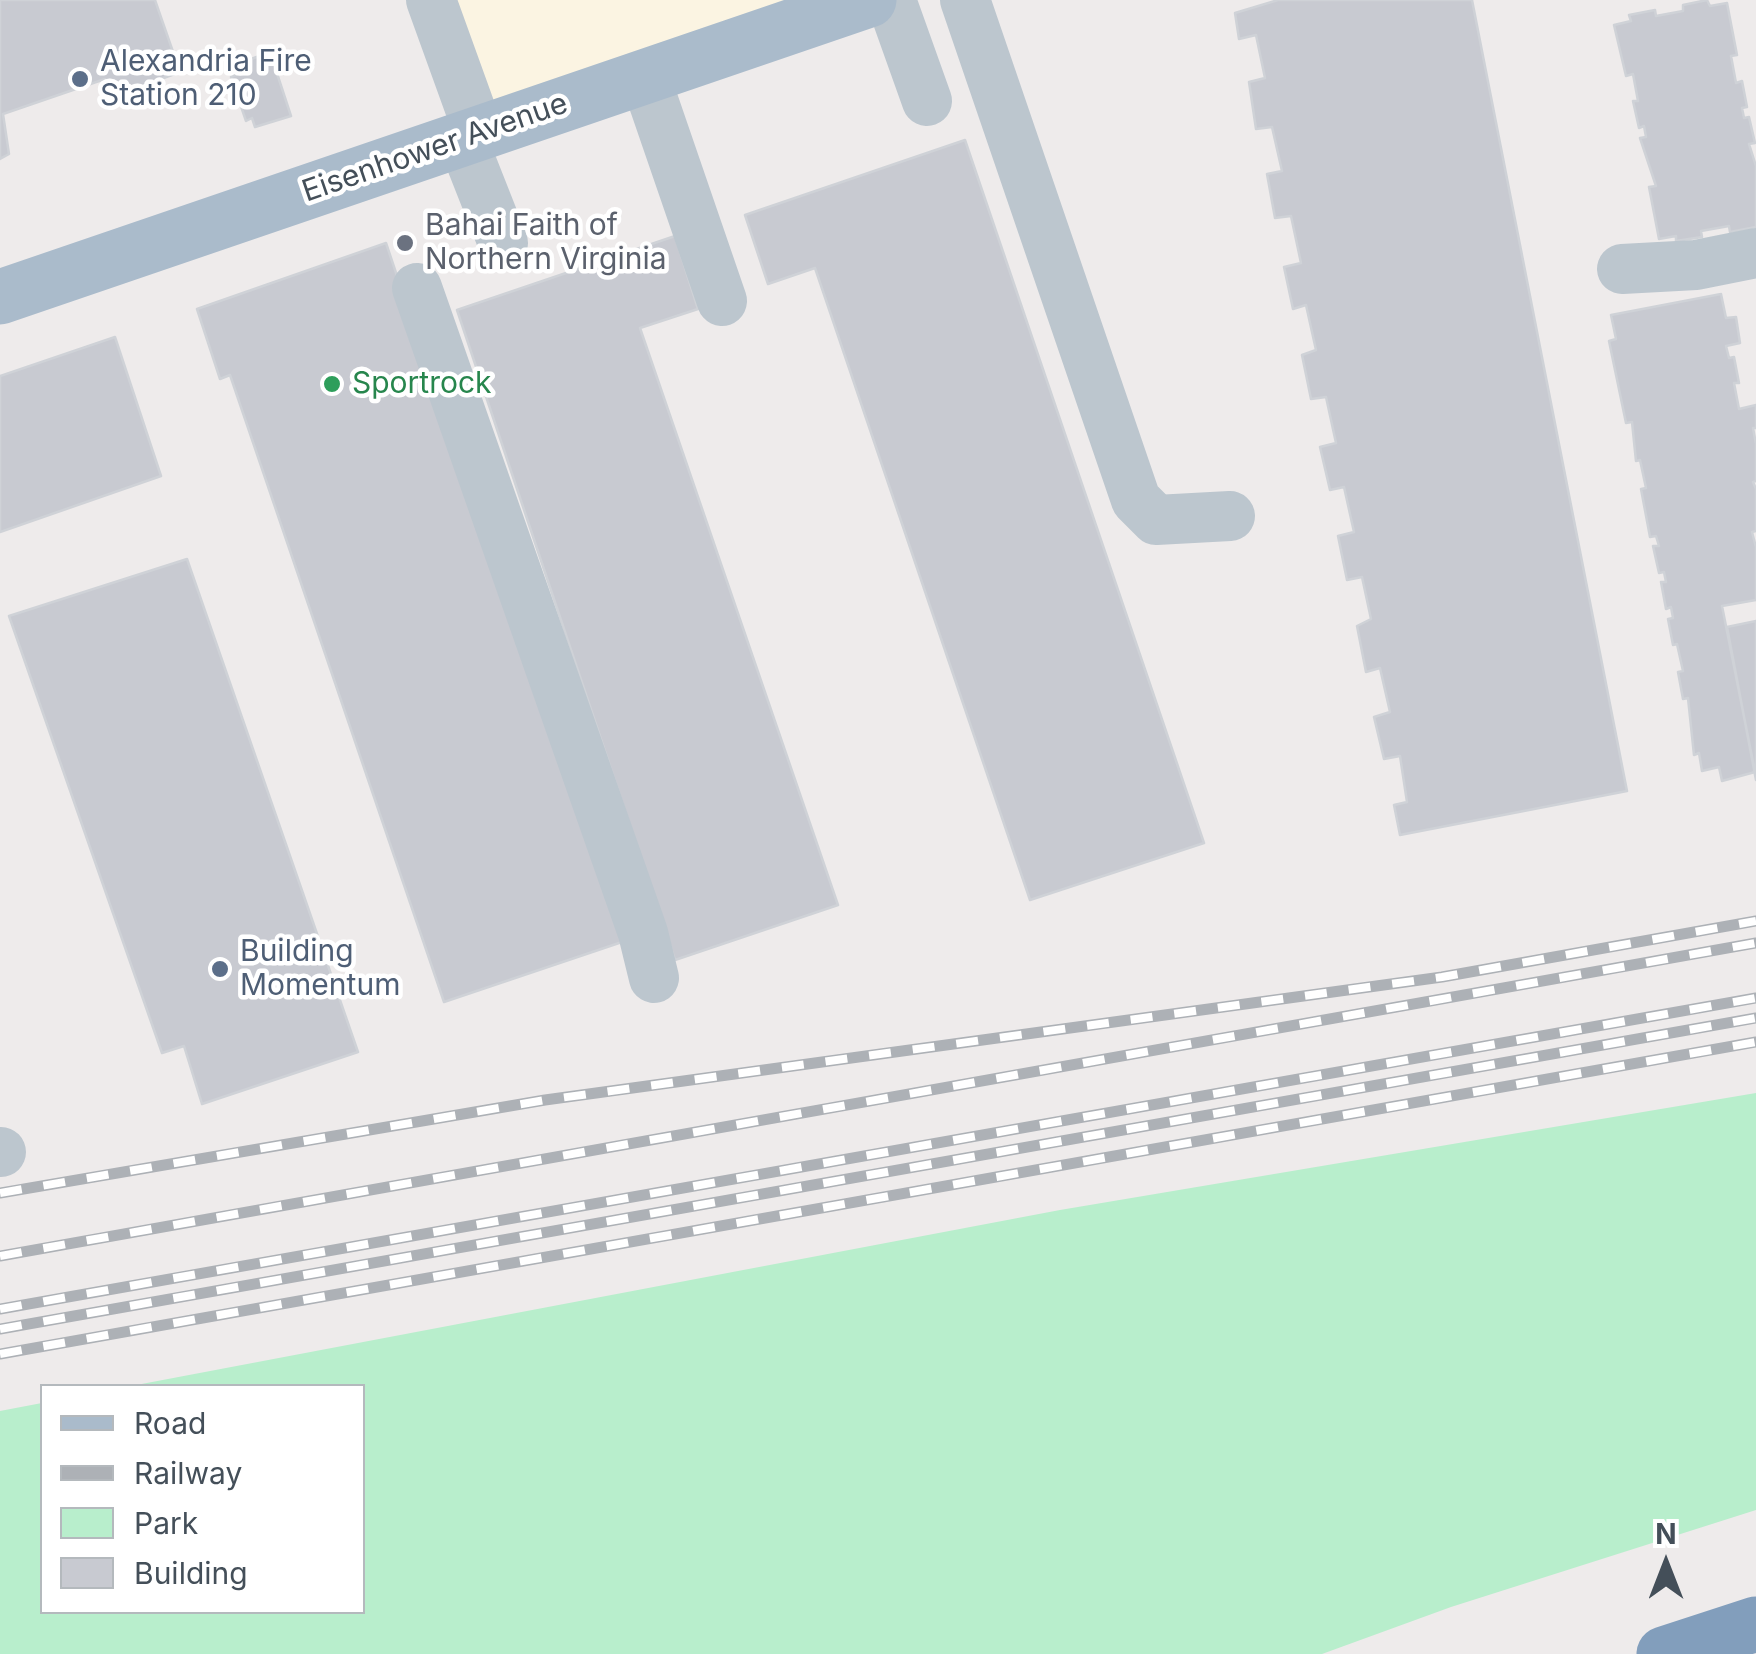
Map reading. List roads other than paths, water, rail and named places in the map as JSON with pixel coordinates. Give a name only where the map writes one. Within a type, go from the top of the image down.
[{"type":"highway","points":[[1664,1654],[1756,1624]]},
{"type":"main road","name":"Eisenhower Avenue","points":[[0,297],[869,0]]},
{"type":"lane","points":[[431,0],[502,243]]},
{"type":"lane","points":[[891,0],[928,100]]},
{"type":"lane","points":[[965,0],[1136,500],[1156,520],[1230,516]]},
{"type":"lane","points":[[645,77],[722,301]]},
{"type":"lane","points":[[1622,269],[1696,266],[1756,254]]},
{"type":"lane","points":[[418,288],[643,933],[654,978]]},
{"type":"railway","points":[[0,1193],[545,1100],[1442,977],[1756,921]]},
{"type":"railway","points":[[0,1256],[1756,943]]},
{"type":"railway","points":[[0,1309],[1756,998]]},
{"type":"railway","points":[[0,1329],[1756,1018]]},
{"type":"railway","points":[[0,1354],[1756,1042]]},
{"type":"place","name":"Alexandria Fire Station 210","points":[[80,79]]},
{"type":"place","name":"Bahai Faith of Northern Virginia","points":[[405,243]]},
{"type":"place","name":"Sportrock","points":[[332,384]]},
{"type":"place","name":"Building Momentum","points":[[220,969]]}]
